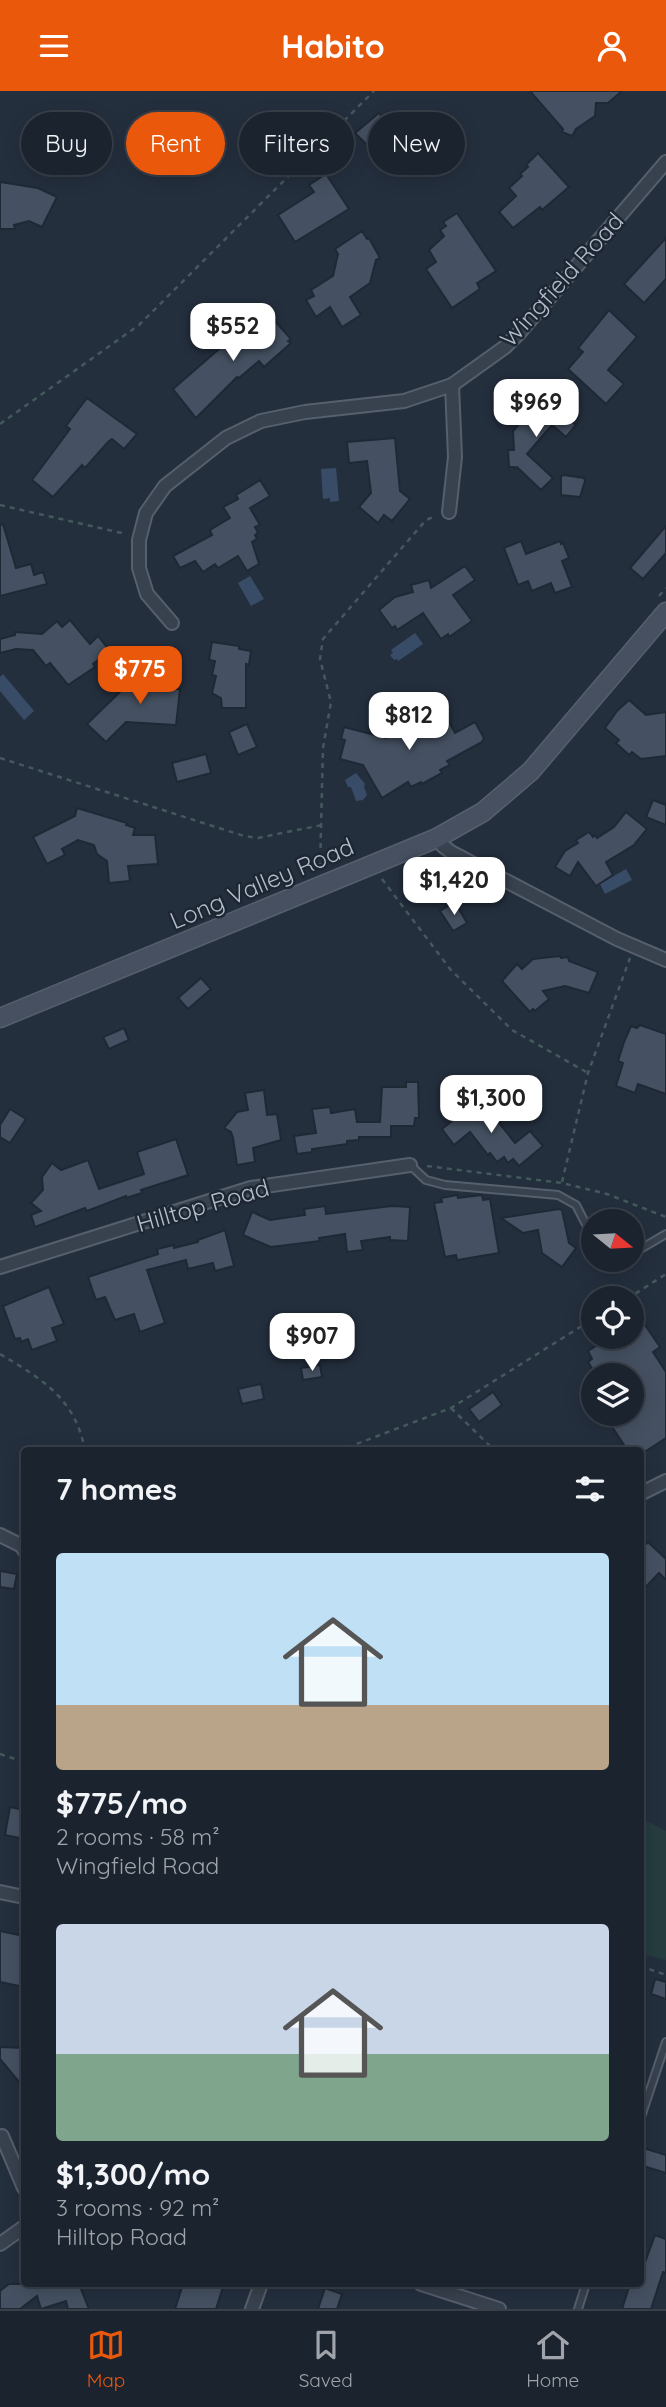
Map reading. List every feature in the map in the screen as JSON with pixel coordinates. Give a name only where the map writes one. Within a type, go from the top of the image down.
[{"type":"street","name":"Wingfield Road","points":[[172,623],[147,594],[139,568],[139,541],[146,513],[165,487],[226,438],[261,421],[305,412],[404,401],[452,385],[505,347],[666,162]]},
{"type":"street","points":[[449,512],[455,457],[452,385]]},
{"type":"street","name":"Long Valley Road","points":[[0,1019],[437,838],[484,812],[531,771],[662,605]]},
{"type":"street","points":[[437,838],[451,852],[617,939],[666,960]]},
{"type":"street","name":"Hilltop Road","points":[[0,1267],[251,1188],[410,1165]]},
{"type":"street","points":[[644,1493],[666,1481]]},
{"type":"street","points":[[0,1535],[21,1546]]},
{"type":"street","points":[[0,1892],[21,1896]]},
{"type":"street","points":[[2,2136],[21,2181]]},
{"type":"street","points":[[0,2244],[21,2229]]},
{"type":"street","points":[[252,2309],[260,2287]]},
{"type":"street","points":[[442,2287],[462,2290],[499,2309]]},
{"type":"lane","points":[[410,1165],[426,1180],[445,1185],[558,1195],[576,1205],[581,1215]]},
{"type":"lane","points":[[644,1247],[666,1234]]},
{"type":"lane","points":[[644,2108],[666,2042]]},
{"type":"lane","points":[[578,2309],[585,2287]]},
{"type":"path","points":[[0,424],[139,325],[374,91]]},
{"type":"path","points":[[0,505],[130,534]]},
{"type":"path","points":[[320,869],[323,748],[331,702],[320,659],[323,639],[426,520],[449,512]]},
{"type":"path","points":[[662,605],[666,588]]},
{"type":"path","points":[[0,758],[244,836],[258,838],[321,825]]},
{"type":"path","points":[[413,867],[434,860],[440,861]]},
{"type":"path","points":[[391,873],[380,876],[450,969],[512,1030],[588,1073]]},
{"type":"path","points":[[562,1183],[588,1073],[631,958]]},
{"type":"path","points":[[644,1288],[666,1274]]},
{"type":"path","points":[[349,1447],[451,1408],[581,1327]]},
{"type":"path","points":[[0,1354],[36,1376],[68,1406],[84,1447]]},
{"type":"path","points":[[451,1408],[491,1447]]},
{"type":"path","points":[[0,1754],[21,1761]]},
{"type":"path","points":[[644,1967],[666,1975]]},
{"type":"green space","points":[[644,1820],[666,1831],[666,1960],[644,1955]]},
{"type":"water","points":[[336,468],[339,501],[330,502],[330,498],[323,499],[321,469]]},
{"type":"water","points":[[250,576],[264,599],[251,606],[238,583]]},
{"type":"water","points":[[415,633],[423,644],[398,661],[394,660],[390,655],[393,653],[391,650]]},
{"type":"water","points":[[3,674],[34,711],[24,720],[0,691],[0,677]]},
{"type":"water","points":[[356,773],[365,784],[367,795],[363,800],[356,801],[345,780]]},
{"type":"water","points":[[626,869],[632,880],[605,894],[600,884]]},
{"type":"building","points":[[530,91],[622,91],[608,103],[596,103],[595,116],[576,129],[572,136],[562,132],[563,129]]},
{"type":"building","points":[[368,122],[368,146],[355,133]]},
{"type":"building","points":[[538,153],[569,187],[542,210],[540,207],[513,228],[499,212],[516,196],[509,188],[522,176],[520,174],[528,167],[526,165]]},
{"type":"building","points":[[327,175],[349,209],[295,242],[278,215],[314,192],[309,185]]},
{"type":"building","points":[[0,182],[38,188],[57,197],[42,227],[29,221],[14,225],[15,229],[0,229]]},
{"type":"building","points":[[457,213],[496,271],[477,283],[480,289],[452,308],[426,269],[436,262],[429,250],[444,236],[440,230],[446,226],[443,222]]},
{"type":"building","points":[[362,231],[380,258],[376,260],[370,283],[350,297],[361,315],[342,327],[330,307],[316,317],[306,300],[314,296],[311,290],[333,276],[338,254],[335,249]]},
{"type":"building","points":[[666,238],[666,279],[644,303],[624,284]]},
{"type":"building","points":[[265,310],[291,339],[288,341],[291,343],[264,367],[259,361],[237,377],[196,418],[173,389],[226,343],[232,339],[235,341]]},
{"type":"building","points":[[609,310],[637,337],[608,370],[624,384],[606,404],[568,369],[583,352],[578,348]]},
{"type":"building","points":[[541,396],[576,425],[566,437],[552,425],[527,454],[553,478],[541,490],[517,467],[509,467],[508,450],[514,450],[513,431],[520,423],[518,421]]},
{"type":"building","points":[[87,398],[137,434],[124,449],[112,439],[108,442],[85,468],[82,465],[53,497],[32,480],[70,429],[66,426]]},
{"type":"building","points":[[395,438],[400,491],[410,499],[392,521],[384,515],[378,523],[359,507],[371,493],[367,461],[349,463],[347,442]]},
{"type":"building","points":[[561,476],[584,478],[580,497],[561,495]]},
{"type":"building","points":[[260,480],[270,496],[250,508],[260,525],[255,527],[257,539],[252,542],[259,564],[247,571],[238,556],[218,568],[215,564],[203,572],[195,561],[180,568],[173,556],[212,535],[210,530],[230,518],[223,507],[238,499],[236,495]]},
{"type":"building","points":[[3,524],[16,568],[31,564],[34,575],[43,572],[47,584],[0,596],[0,525]]},
{"type":"building","points":[[666,526],[666,553],[643,579],[630,568]]},
{"type":"building","points":[[521,541],[526,554],[560,541],[563,543],[569,558],[562,561],[572,587],[555,593],[551,583],[532,591],[528,581],[518,585],[504,548]]},
{"type":"building","points":[[465,566],[475,580],[453,595],[472,621],[449,637],[448,634],[441,639],[423,613],[397,630],[395,626],[392,628],[379,610],[395,597],[413,592],[411,585],[429,580],[431,588]]},
{"type":"building","points":[[70,620],[90,644],[98,636],[110,651],[93,664],[95,667],[68,685],[50,663],[46,666],[33,650],[16,649],[0,653],[0,639],[15,635],[15,632],[42,634],[57,621],[62,627]]},
{"type":"building","points":[[212,642],[239,646],[239,649],[251,651],[249,665],[246,664],[246,708],[222,708],[221,698],[212,693],[216,676],[212,675],[215,661],[209,660]]},
{"type":"building","points":[[153,666],[170,667],[169,689],[180,689],[176,725],[126,722],[106,742],[87,724],[123,689],[151,690]]},
{"type":"building","points":[[629,700],[646,715],[666,712],[666,756],[641,759],[632,752],[629,755],[616,743],[619,740],[605,728]]},
{"type":"building","points":[[443,711],[455,733],[475,722],[484,738],[482,742],[447,761],[450,765],[440,770],[442,773],[422,784],[421,782],[411,787],[408,782],[382,798],[363,765],[340,759],[345,740],[341,739],[344,727],[386,738]]},
{"type":"building","points":[[247,724],[257,747],[238,755],[229,732]]},
{"type":"building","points":[[206,754],[211,773],[177,782],[172,763]]},
{"type":"building","points":[[653,800],[666,805],[666,825],[646,817]]},
{"type":"building","points":[[77,808],[127,823],[126,825],[135,828],[133,835],[155,835],[158,864],[128,866],[130,881],[109,883],[107,861],[97,854],[94,845],[78,840],[62,849],[65,855],[47,864],[33,837],[75,816]]},
{"type":"building","points":[[626,812],[647,829],[634,845],[606,862],[613,875],[596,886],[578,862],[570,876],[555,867],[565,851],[578,843],[576,840],[589,832],[597,838],[614,827]]},
{"type":"building","points":[[455,902],[467,923],[453,931],[440,911]]},
{"type":"building","points":[[568,957],[569,961],[598,972],[589,993],[565,986],[543,991],[549,999],[530,1012],[502,981],[517,964],[522,969],[533,959]]},
{"type":"building","points":[[201,978],[211,989],[188,1009],[178,998]]},
{"type":"building","points":[[640,1025],[666,1034],[666,1094],[638,1084],[635,1093],[616,1086],[623,1063],[618,1061],[624,1042],[631,1026],[637,1028]]},
{"type":"building","points":[[124,1028],[129,1040],[109,1049],[103,1037]]},
{"type":"building","points":[[406,1082],[418,1082],[419,1118],[415,1118],[414,1126],[391,1126],[391,1137],[359,1137],[359,1140],[347,1141],[347,1144],[297,1154],[294,1136],[316,1133],[312,1109],[330,1107],[331,1113],[355,1109],[357,1122],[380,1122],[382,1087],[406,1087]]},
{"type":"building","points":[[264,1090],[267,1115],[277,1114],[281,1140],[253,1148],[255,1162],[237,1165],[231,1132],[224,1128],[237,1112],[248,1110],[245,1093]]},
{"type":"building","points":[[480,1099],[515,1143],[530,1131],[543,1146],[519,1166],[513,1159],[508,1163],[504,1157],[497,1162],[470,1132],[454,1145],[442,1129]]},
{"type":"building","points":[[10,1109],[26,1119],[10,1143],[0,1137],[0,1125]]},
{"type":"building","points":[[176,1139],[188,1175],[141,1190],[142,1193],[126,1196],[87,1211],[85,1208],[35,1227],[31,1215],[41,1211],[31,1203],[43,1190],[42,1177],[52,1163],[61,1170],[88,1160],[99,1189],[144,1174],[137,1152]]},
{"type":"building","points":[[457,1195],[458,1198],[482,1195],[483,1200],[490,1199],[499,1253],[457,1260],[456,1255],[445,1257],[434,1203],[442,1202],[441,1198]]},
{"type":"building","points":[[325,1206],[326,1214],[392,1206],[410,1207],[408,1241],[390,1240],[390,1237],[361,1241],[363,1250],[347,1252],[345,1234],[319,1238],[320,1241],[271,1247],[243,1235],[252,1212],[270,1220],[305,1215],[304,1209]]},
{"type":"building","points":[[562,1210],[569,1243],[576,1248],[562,1267],[542,1253],[538,1230],[523,1233],[501,1218]]},
{"type":"building","points":[[225,1230],[234,1266],[215,1271],[213,1263],[188,1269],[186,1260],[147,1270],[165,1323],[140,1332],[134,1314],[115,1320],[105,1297],[96,1300],[88,1277],[158,1254],[157,1249],[198,1242]]},
{"type":"building","points":[[49,1287],[64,1324],[52,1328],[57,1341],[32,1350],[28,1339],[21,1342],[20,1338],[15,1339],[3,1306]]},
{"type":"building","points":[[644,1323],[660,1347],[653,1352],[666,1372],[666,1438],[646,1451],[644,1447],[625,1447],[612,1426],[644,1426],[644,1363],[589,1363],[592,1359],[588,1351],[644,1349]]},
{"type":"building","points":[[320,1365],[322,1377],[303,1380],[301,1368]]},
{"type":"building","points":[[261,1384],[264,1399],[242,1404],[238,1389]]},
{"type":"building","points":[[493,1392],[502,1405],[479,1422],[469,1409]]},
{"type":"building","points":[[648,1542],[666,1559],[666,1580],[659,1573],[644,1589],[644,1546]]},
{"type":"building","points":[[0,1571],[17,1574],[14,1589],[0,1587]]},
{"type":"building","points":[[10,1807],[21,1809],[21,1838],[5,1835]]},
{"type":"building","points":[[0,1931],[21,1935],[21,1986],[0,1982]]},
{"type":"building","points":[[655,1979],[666,1982],[666,1999],[651,1994]]},
{"type":"building","points":[[0,2047],[21,2048],[21,2084],[0,2059]]},
{"type":"building","points":[[644,2148],[666,2155],[666,2173],[644,2166]]},
{"type":"building","points":[[655,2235],[666,2239],[666,2273],[663,2272],[651,2309],[622,2309],[629,2287],[644,2287],[644,2265]]},
{"type":"building","points":[[9,2284],[21,2284],[21,2287],[80,2287],[89,2309],[68,2309],[66,2301],[41,2309],[37,2296],[20,2309],[0,2309],[0,2291]]},
{"type":"building","points":[[182,2287],[223,2287],[216,2309],[175,2309]]},
{"type":"building","points":[[325,2288],[342,2294],[337,2309],[318,2309]]}]
